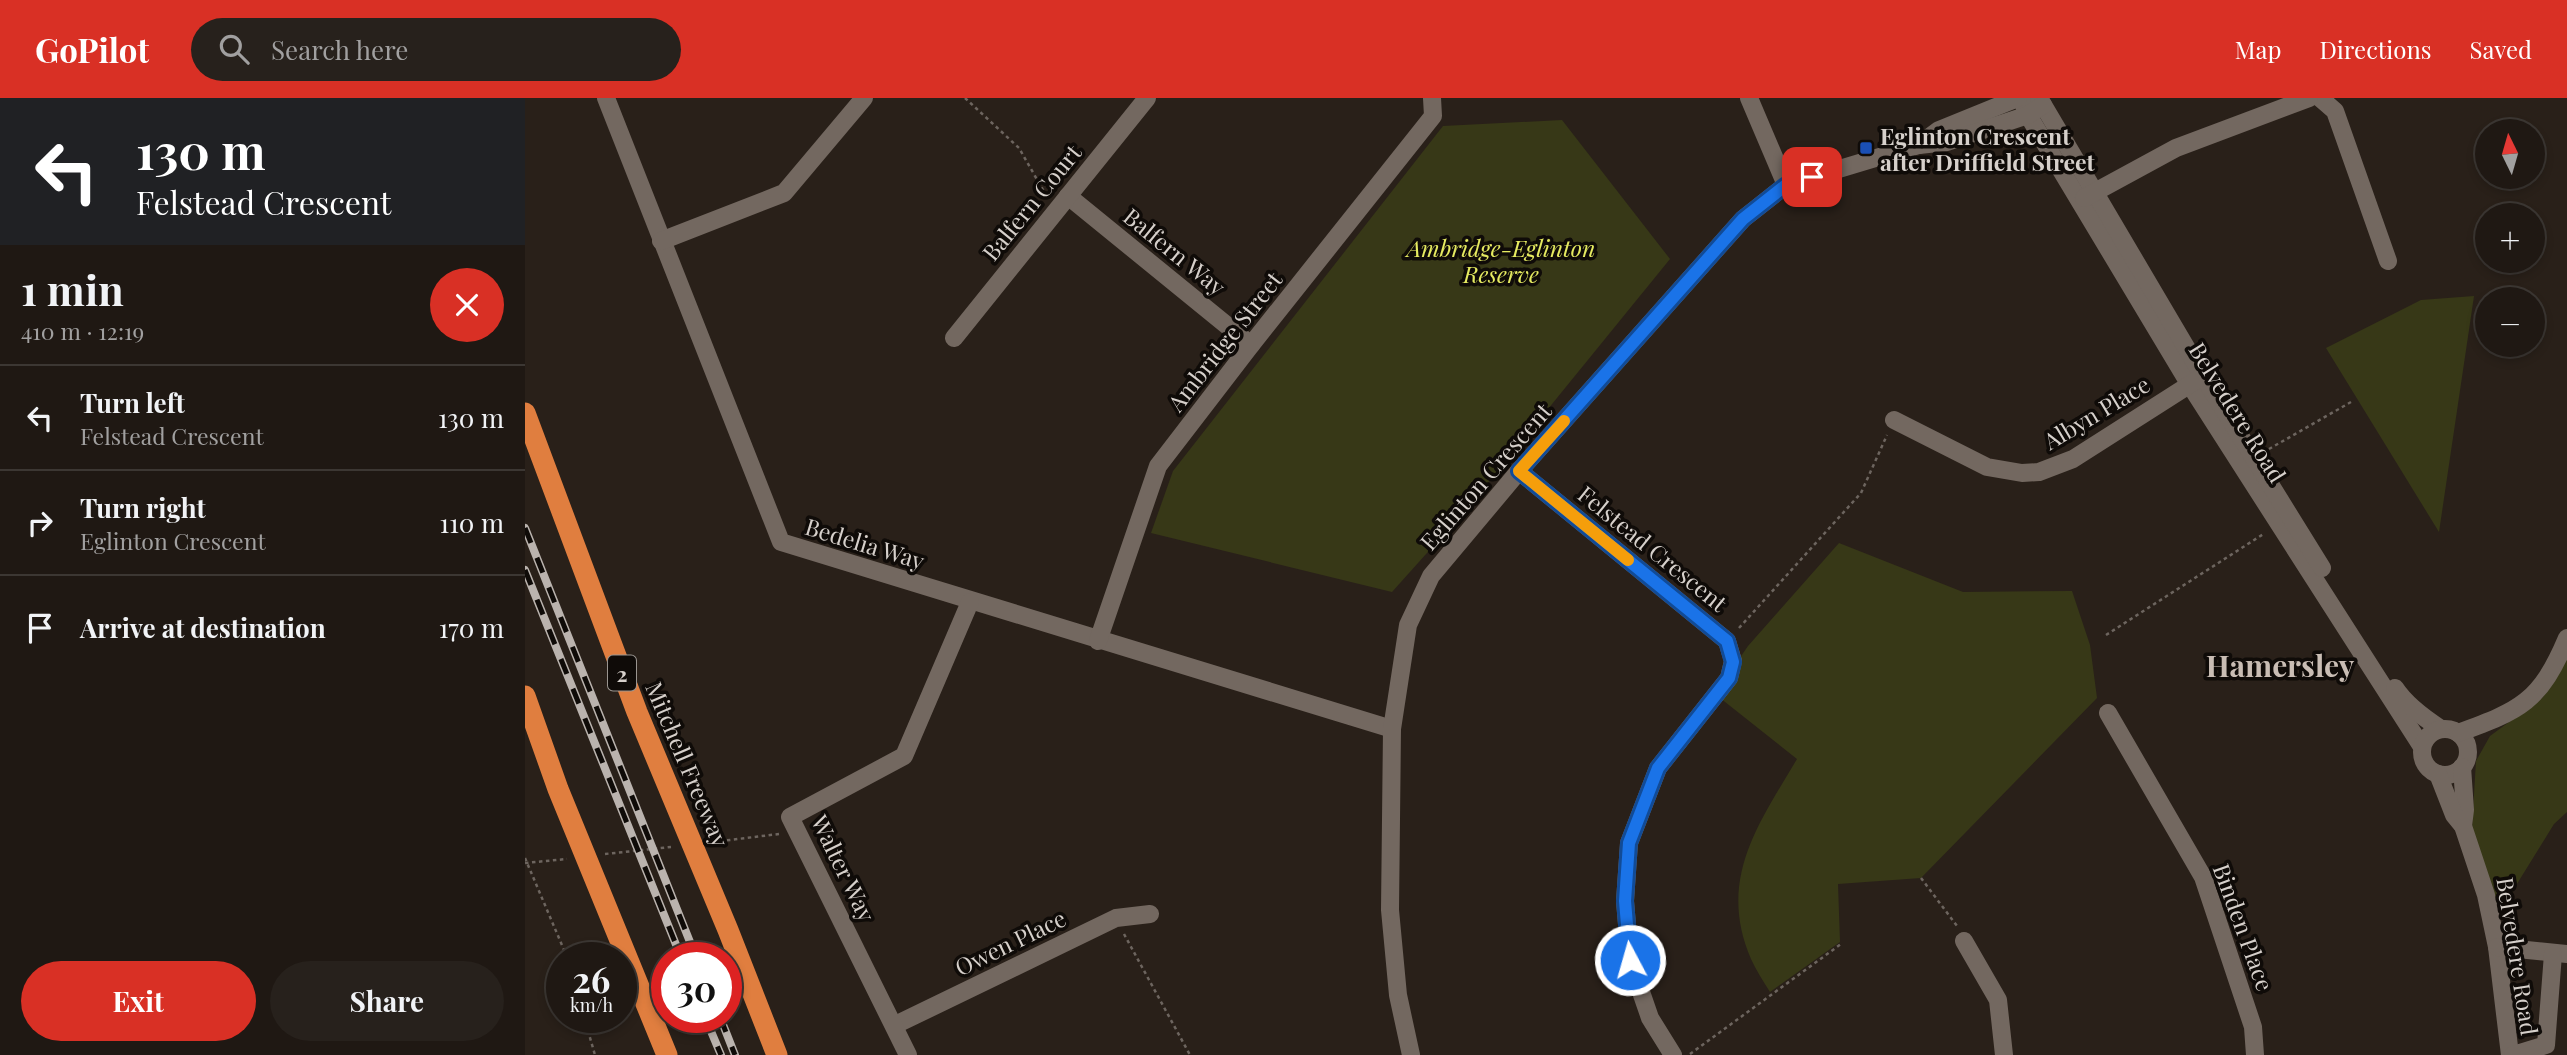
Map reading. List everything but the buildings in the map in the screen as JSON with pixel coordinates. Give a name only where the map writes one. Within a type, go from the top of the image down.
[{"type":"highway","name":"Mitchell Freeway","points":[[525,413],[637,712],[729,930],[777,1055]]},
{"type":"highway","points":[[525,695],[558,789],[667,1055]]},
{"type":"highway","points":[[729,930],[793,1055]]},
{"type":"street","name":"Bedelia Way","points":[[606,98],[781,542],[969,602],[1392,729]]},
{"type":"street","points":[[661,241],[784,193],[864,98]]},
{"type":"street","name":"Balfern Court","points":[[954,338],[1147,98]]},
{"type":"street","name":"Ambridge Street","points":[[1098,641],[1158,466],[1433,116],[1432,98]]},
{"type":"street","points":[[1749,98],[1786,185]]},
{"type":"street","name":"Eglinton Crescent","points":[[1919,145],[1939,130],[2019,98]]},
{"type":"street","name":"Belvedere Road","points":[[2019,98],[2037,106],[2280,524],[2422,747]]},
{"type":"street","points":[[2087,196],[2176,148],[2309,98]]},
{"type":"street","points":[[2320,98],[2335,111],[2388,261]]},
{"type":"street","name":"Eglinton Crescent","points":[[1411,1055],[1398,995],[1390,911],[1392,729],[1408,625],[1431,576],[1519,471],[1743,219],[1786,185],[1919,145],[1947,142],[2037,106]]},
{"type":"street","name":"Balfern Way","points":[[1068,196],[1251,345]]},
{"type":"street","name":"Belvedere Road","points":[[2196,380],[2254,457],[2401,697],[2425,719],[2450,731]]},
{"type":"street","name":"Albyn Place","points":[[1894,420],[1987,467],[2022,473],[2039,472],[2073,459],[2196,380]]},
{"type":"street","name":"Felstead Crescent","points":[[1519,471],[1727,641],[1733,662],[1729,678],[1658,768],[1629,843],[1625,901],[1630,960],[1650,1018],[1674,1055]]},
{"type":"street","name":"Walter Way","points":[[908,1055],[790,817],[904,756],[969,602]]},
{"type":"street","points":[[2496,719],[2465,763],[2451,774],[2438,774],[2425,763],[2422,747],[2426,738],[2496,719],[2531,698],[2547,680],[2567,638]]},
{"type":"street","name":"Binden Place","points":[[2108,713],[2203,877],[2253,1027],[2255,1055]]},
{"type":"street","points":[[2450,731],[2468,748],[2465,763]]},
{"type":"street","name":"Belvedere Road","points":[[2463,827],[2465,763]]},
{"type":"street","name":"Belvedere Road","points":[[2438,774],[2454,816],[2463,827],[2486,895],[2497,947],[2511,1055]]},
{"type":"street","name":"Owen Place","points":[[895,1025],[1116,918],[1150,914]]},
{"type":"street","points":[[1964,941],[1998,1000],[2004,1055]]},
{"type":"street","points":[[2497,947],[2560,954],[2546,1045],[2511,1055]]},
{"type":"path","points":[[965,98],[1019,148],[1055,212]]},
{"type":"path","points":[[2254,457],[2351,402]]},
{"type":"path","points":[[1727,641],[1861,493],[1894,420]]},
{"type":"path","points":[[2106,635],[2280,524]]},
{"type":"path","points":[[704,843],[773,835]]},
{"type":"path","points":[[594,855],[676,846]]},
{"type":"path","points":[[560,942],[525,861],[566,859]]},
{"type":"path","points":[[1921,878],[1955,921],[1964,941]]},
{"type":"path","points":[[1116,918],[1190,1055]]},
{"type":"path","points":[[1689,1055],[1841,944]]},
{"type":"path","points":[[589,1033],[595,1055]]},
{"type":"green space","name":"Ambridge-Eglinton Reserve","points":[[1562,120],[1670,259],[1470,505],[1392,592],[1151,533],[1173,471],[1443,126]]},
{"type":"green space","points":[[2474,296],[2439,532],[2326,348],[2421,300]]},
{"type":"green space","points":[[1839,543],[1963,592],[2072,591],[2090,645],[2097,698],[1921,878],[1838,884],[1840,942],[1770,992],[1751,959],[1742,930],[1738,904],[1740,878],[1756,830],[1797,759],[1715,694],[1748,646]]},
{"type":"green space","points":[[2567,658],[2567,812],[2554,824],[2494,921],[2472,828],[2476,761],[2490,736],[2543,697]]},
{"type":"railway","points":[[525,528],[690,942]]},
{"type":"railway","points":[[525,570],[675,942]]},
{"type":"railway","points":[[712,1033],[721,1055]]},
{"type":"railway","points":[[726,1033],[735,1055]]},
{"type":"slow traffic","points":[[1564,421],[1519,471],[1628,560]]},
{"type":"place","name":"Eglinton Crescent after Driffield Street","points":[[1866,148]]},
{"type":"district","name":"Hamersley","points":[[2280,665]]},
{"type":"route","points":[[1630,960],[1625,901],[1629,843],[1658,768],[1729,678],[1733,662],[1727,641],[1519,471],[1743,219],[1786,185],[1812,177]]}]
